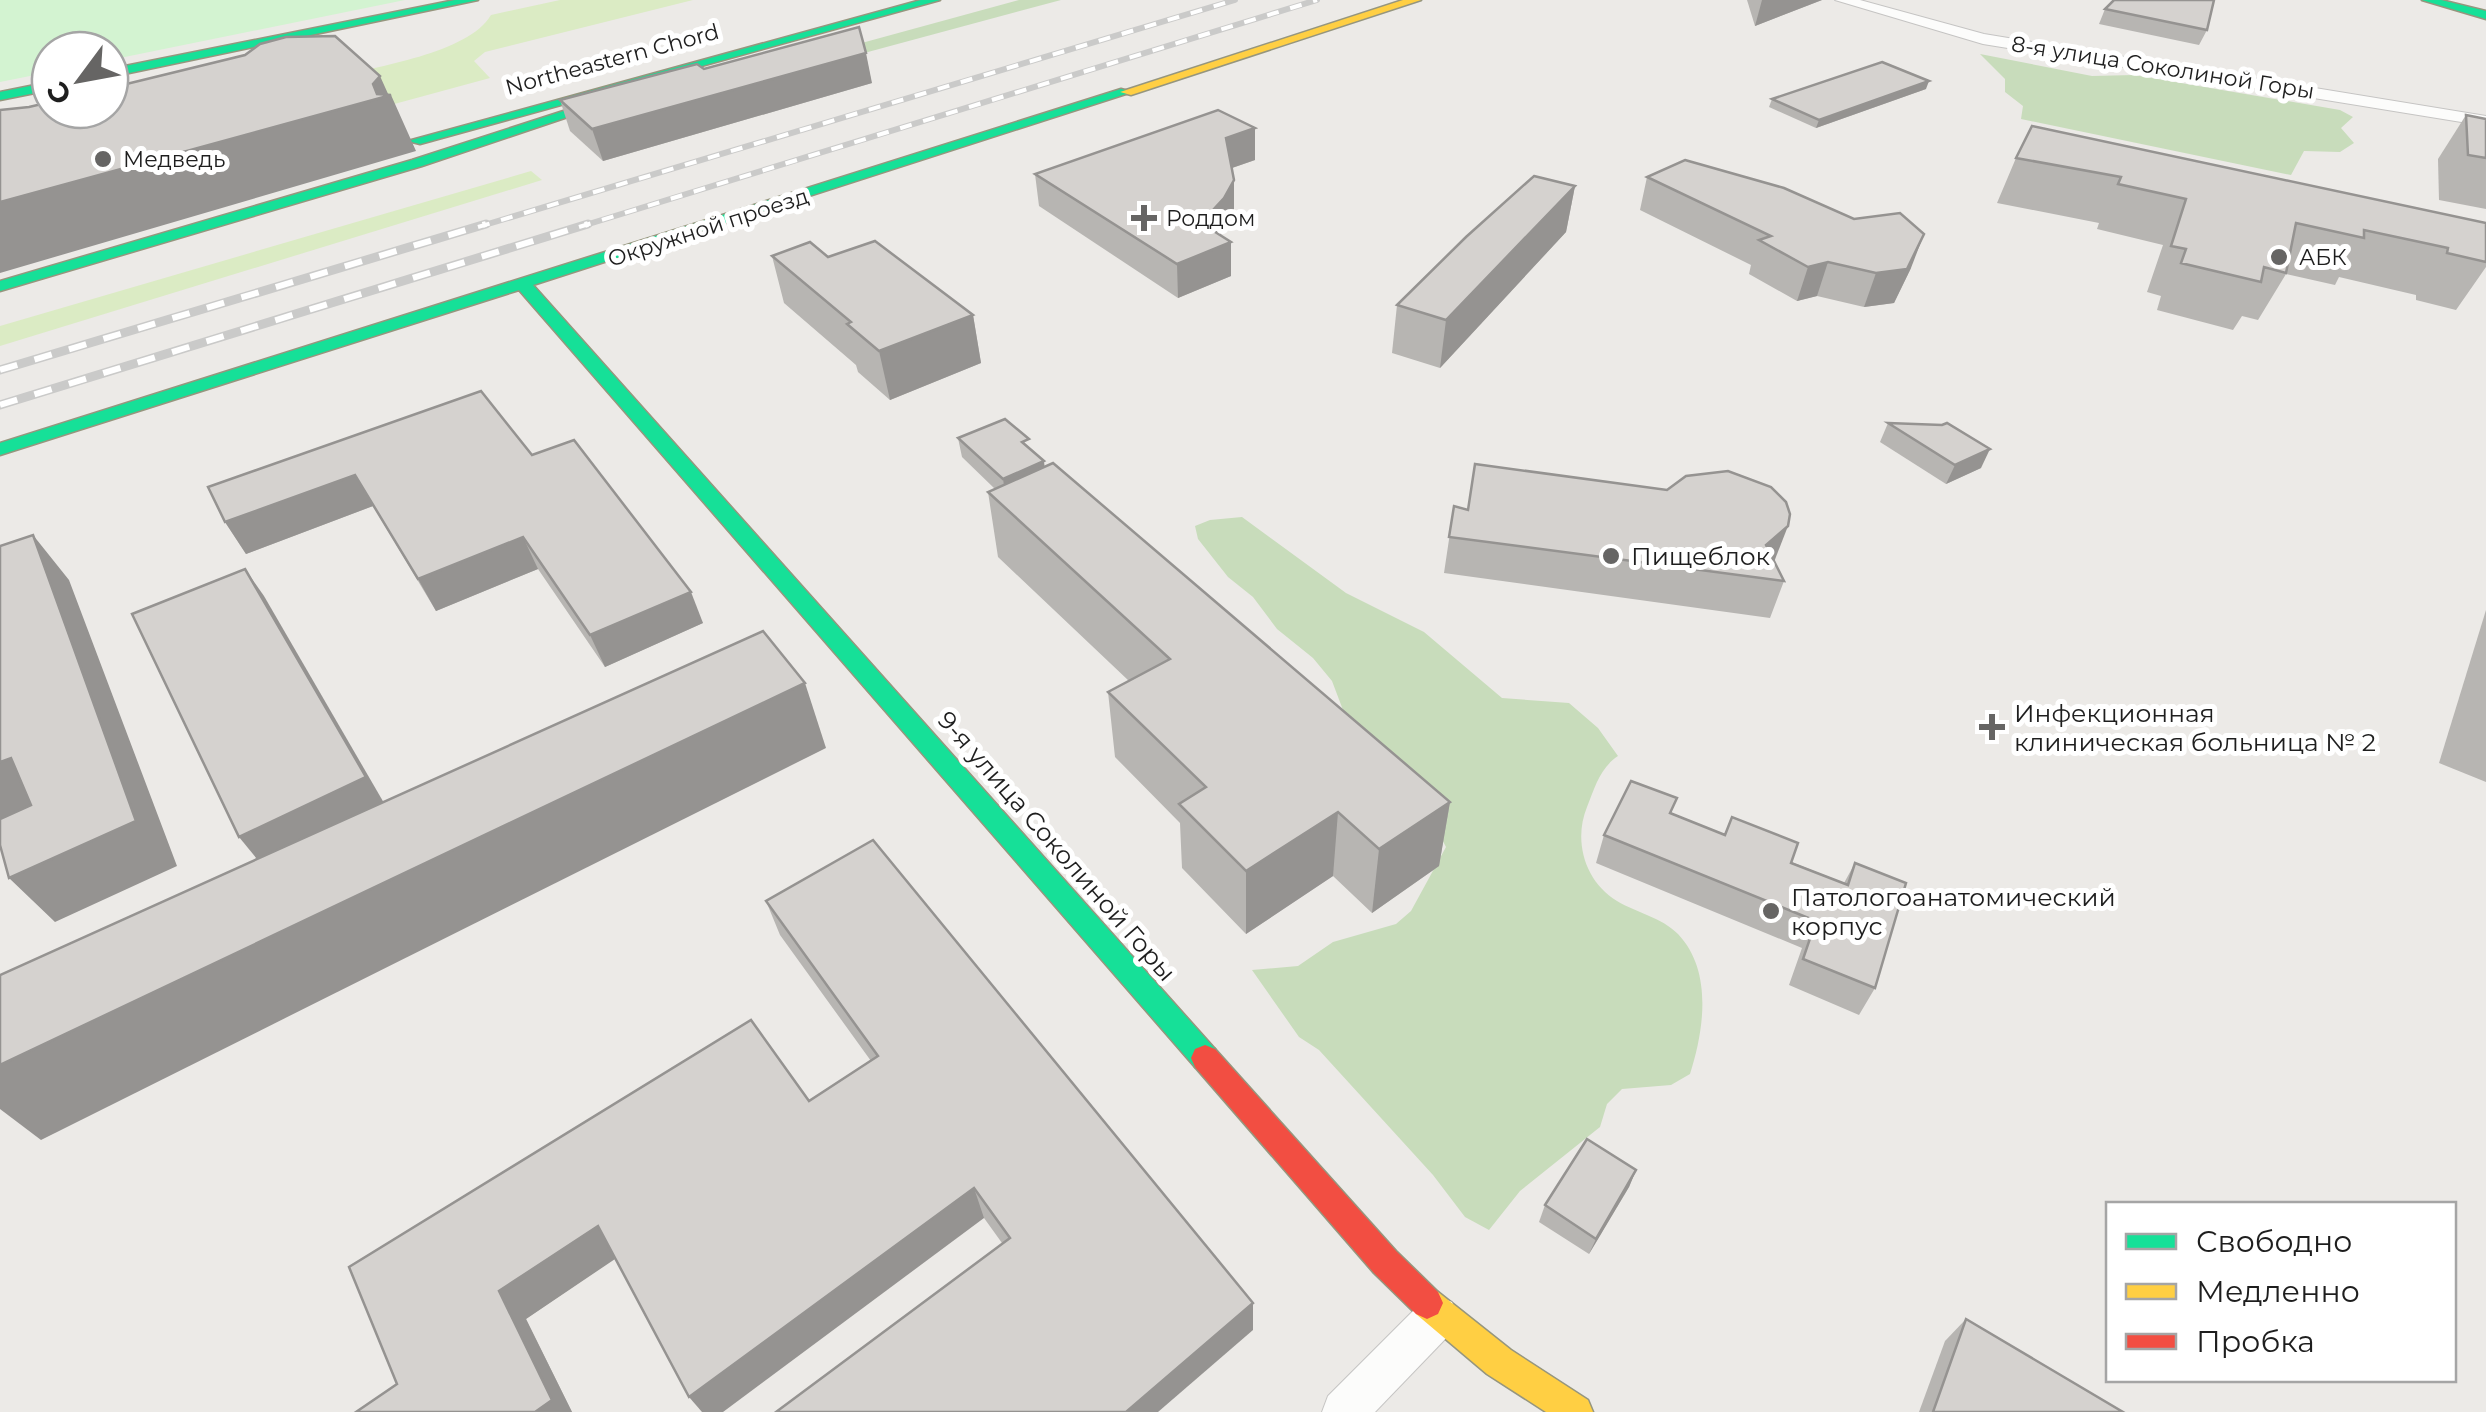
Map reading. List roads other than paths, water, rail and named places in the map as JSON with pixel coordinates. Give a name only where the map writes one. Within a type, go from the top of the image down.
[{"type":"street","points":[[130,69],[472,0]]},
{"type":"street","name":"Northeastern Chord","points":[[415,141],[934,0]]},
{"type":"street","points":[[0,286],[418,163],[942,0]]},
{"type":"street","name":"Окружной проезд","points":[[0,449],[1415,0]]},
{"type":"street","name":"8-я улица Соколиной Горы","points":[[1842,0],[1983,39],[2486,121]]},
{"type":"street","points":[[2428,0],[2486,15]]},
{"type":"street","points":[[0,96],[30,90]]},
{"type":"street","name":"9-я улица Соколиной Горы","points":[[524,285],[1385,1262],[1438,1317],[1495,1362],[1576,1412]]},
{"type":"street","points":[[1344,1412],[1438,1317]]},
{"type":"railway","points":[[478,227],[1235,0]]},
{"type":"railway","points":[[579,227],[1317,0]]},
{"type":"railway","points":[[0,370],[486,224]]},
{"type":"railway","points":[[0,405],[588,224]]},
{"type":"place","name":"Медведь","points":[[103,159]]},
{"type":"place","name":"Роддом","points":[[1144,218]]},
{"type":"place","name":"АБК","points":[[2279,257]]},
{"type":"place","name":"Пищеблок","points":[[1611,556]]},
{"type":"place","name":"Инфекционная клиническая больница № 2","points":[[1992,727]]},
{"type":"place","name":"Патологоанатомический корпус","points":[[1771,911]]}]
